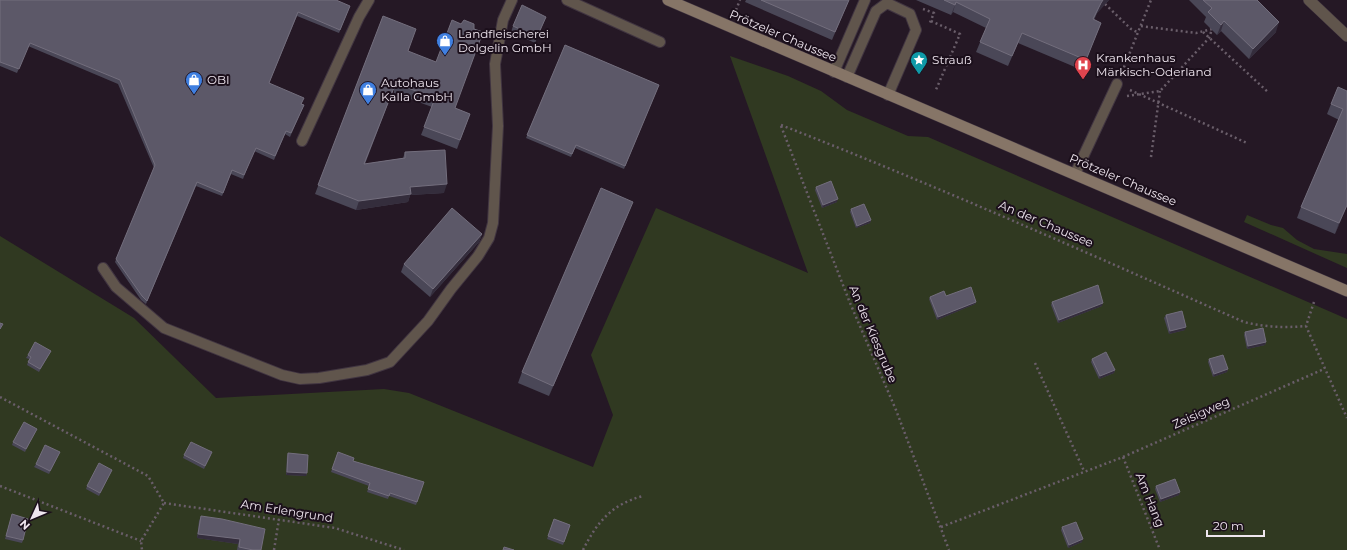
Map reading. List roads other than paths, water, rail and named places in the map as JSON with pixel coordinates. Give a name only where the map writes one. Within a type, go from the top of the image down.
[{"type":"main road","name":"Prötzeler Chaussee","points":[[668,0],[1347,291]]},
{"type":"street","points":[[1309,0],[1347,36]]},
{"type":"lane","points":[[302,141],[359,17],[369,0]]},
{"type":"lane","points":[[103,268],[116,287],[164,328],[282,375],[300,378],[320,378],[367,370],[390,362],[428,321],[451,289],[478,256],[489,238],[493,223],[498,126],[496,64],[503,20],[512,0]]},
{"type":"lane","points":[[567,0],[660,42]]},
{"type":"lane","points":[[834,72],[865,0]]},
{"type":"lane","points":[[847,78],[876,11],[887,3],[910,14],[916,30],[888,95]]},
{"type":"lane","points":[[1075,174],[1117,84]]},
{"type":"place","name":"Landfleischerei Dolgelin GmbH","points":[[445,56]]},
{"type":"place","name":"Strauß","points":[[919,75]]},
{"type":"place","name":"Krankenhaus Märkisch-Oderland","points":[[1083,80]]},
{"type":"place","name":"OBI","points":[[194,95]]},
{"type":"place","name":"Autohaus Kalla GmbH","points":[[368,105]]}]
